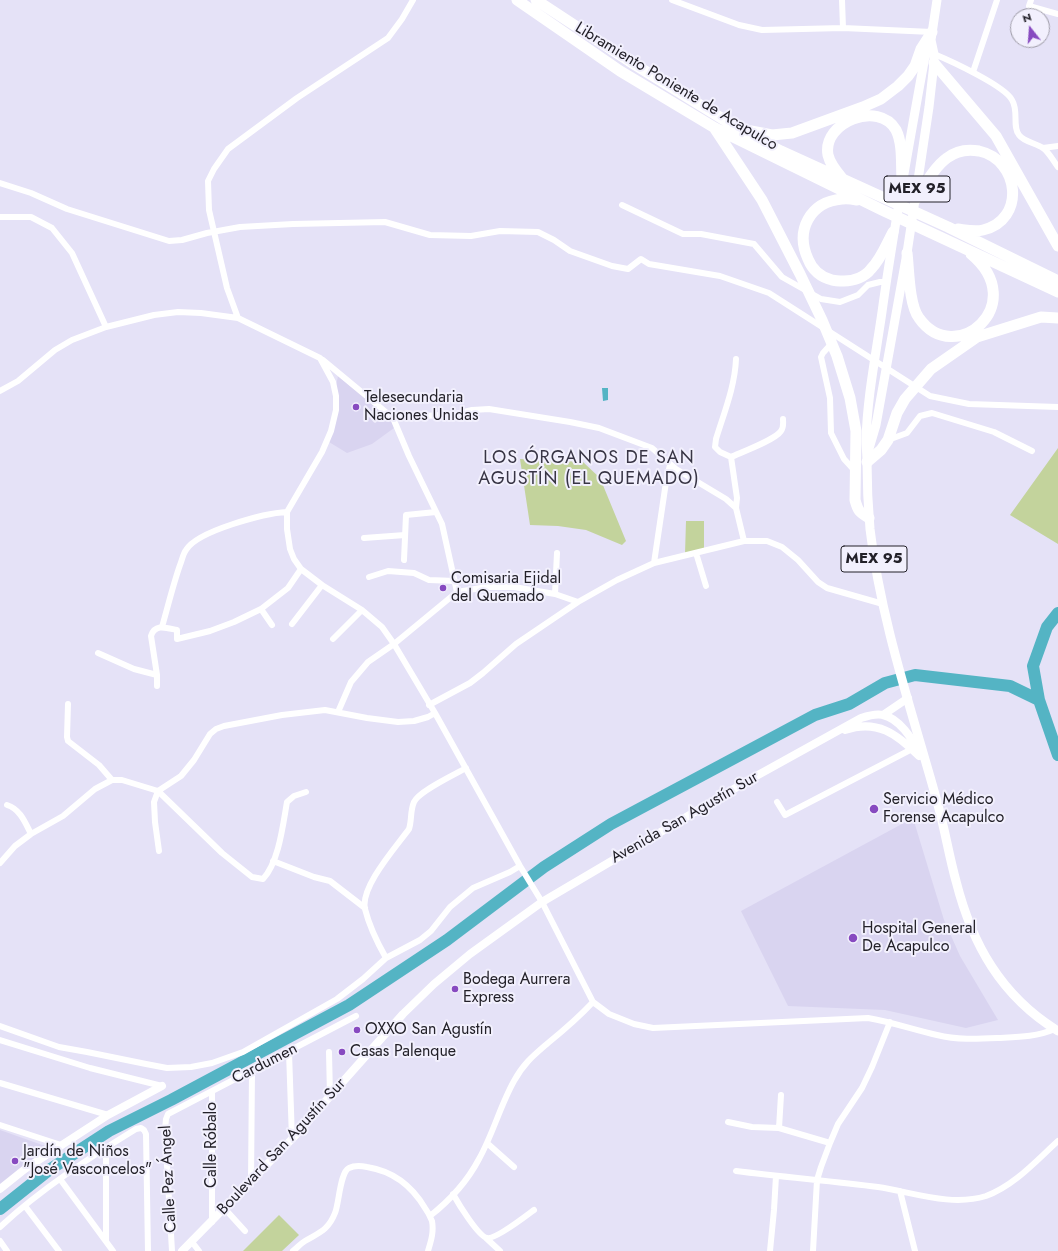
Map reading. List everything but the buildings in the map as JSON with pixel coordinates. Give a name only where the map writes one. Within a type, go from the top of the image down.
[{"type":"highway","name":"Libramiento Poniente de Acapulco","points":[[518,0],[620,71],[714,128],[887,212],[1058,292]]},
{"type":"highway","name":"Libramiento Poniente de Acapulco","points":[[536,0],[629,61],[739,129],[781,151],[948,227],[1058,281]]},
{"type":"highway","points":[[739,129],[772,135],[792,133],[874,103],[893,91],[908,76],[921,49],[932,36]]},
{"type":"highway","points":[[934,58],[996,136],[1058,246]]},
{"type":"highway","points":[[844,180],[829,159],[827,149],[830,139],[835,131],[844,124],[857,118],[870,115],[886,120],[897,132],[900,143],[902,179]]},
{"type":"highway","points":[[714,128],[762,200],[800,274],[837,356],[850,398],[856,431],[855,500],[860,513],[869,518]]},
{"type":"highway","points":[[916,199],[940,164],[952,154],[975,150],[988,154],[999,162],[1008,173],[1013,189],[1010,207],[1004,217],[995,225],[983,230],[970,231],[948,227]]},
{"type":"highway","points":[[864,200],[843,198],[831,201],[818,207],[809,217],[803,232],[802,242],[811,265],[817,273],[832,280],[846,281],[859,278],[871,270],[878,261],[893,232]]},
{"type":"highway","points":[[907,253],[913,305],[918,318],[928,328],[940,334],[954,336],[968,334],[980,326],[988,316],[993,302],[993,289],[980,261],[963,247]]},
{"type":"highway","points":[[867,458],[881,450],[888,440],[903,403],[931,369],[976,337],[1041,317],[1058,318]]},
{"type":"main road","name":"MEX 95","points":[[867,458],[876,425],[916,199],[934,58],[932,36],[937,0]]},
{"type":"main road","name":"MEX 95","points":[[932,36],[926,51],[902,179],[874,368],[866,442],[869,518],[876,569],[883,604],[939,810],[956,883],[976,939],[990,965],[1008,991],[1029,1011],[1056,1030]]},
{"type":"main road","points":[[907,694],[883,715],[891,718],[901,727],[915,745],[927,765]]},
{"type":"main road","name":"Avenida San Agustín Sur","points":[[542,902],[749,780],[860,718],[883,715]]},
{"type":"main road","name":"Avenida San Agustín Sur","points":[[829,736],[849,729],[872,726],[882,728],[912,749],[927,765]]},
{"type":"main road","name":"Boulevard San Agustín Sur","points":[[182,1251],[225,1209],[292,1139],[403,1014],[434,984],[470,954],[542,902]]},
{"type":"main road","points":[[0,1189],[25,1169],[108,1115],[162,1086]]},
{"type":"street","points":[[238,318],[227,288],[209,210],[208,181],[214,169],[228,149],[297,98],[388,38],[402,19],[413,0]]},
{"type":"street","points":[[672,0],[739,25],[762,30],[842,28],[932,36]]},
{"type":"street","points":[[842,0],[842,28]]},
{"type":"street","points":[[973,72],[997,0]]},
{"type":"street","points":[[1030,3],[1058,14]]},
{"type":"street","points":[[934,58],[973,72],[1005,91],[1012,99],[1016,109],[1016,129],[1019,136],[1043,148],[1058,167]]},
{"type":"street","points":[[1043,148],[1058,146]]},
{"type":"street","points":[[0,183],[31,193],[67,209],[169,240],[182,240],[207,233],[240,227],[385,222],[430,235],[471,236],[500,231],[538,232],[554,240],[570,251],[612,266],[628,269],[641,259],[648,264],[720,276],[769,293],[930,396],[969,404],[1058,407]]},
{"type":"street","points":[[622,205],[683,234],[701,234],[754,244],[782,277],[821,299],[840,302],[858,295],[868,285],[886,282]]},
{"type":"street","points":[[0,217],[31,217],[52,228],[72,253],[106,327]]},
{"type":"street","points":[[0,391],[18,381],[55,350],[72,340],[106,327],[154,315],[178,312],[201,313],[238,318],[320,358],[393,418],[409,456],[442,524],[455,581],[456,592]]},
{"type":"street","points":[[838,338],[829,346],[822,358],[830,398],[831,433],[844,459],[856,472]]},
{"type":"street","points":[[320,358],[333,382],[336,396],[336,410],[331,431],[322,452],[287,512],[287,529],[290,549],[294,560],[301,569],[322,585],[362,610],[382,627],[394,644],[542,902],[593,1002],[609,1014],[634,1024],[653,1028],[832,1018],[868,1018],[890,1022],[936,1035],[960,1039],[1024,1037],[1056,1030]]},
{"type":"street","points":[[736,358],[736,369],[732,389],[716,439],[715,447],[720,452],[731,457],[779,434],[783,426],[783,419]]},
{"type":"street","points":[[393,418],[456,414],[472,410],[489,409],[599,428],[646,445],[658,452],[670,465],[726,499],[736,508]]},
{"type":"street","points":[[888,440],[907,433],[920,416],[932,413],[994,432],[1032,451]]},
{"type":"street","points":[[731,457],[737,498],[736,508],[744,541]]},
{"type":"street","points":[[654,563],[666,482],[670,465]]},
{"type":"street","points":[[162,627],[175,579],[186,550],[195,541],[210,533],[241,522],[274,513],[287,512]]},
{"type":"street","points":[[404,560],[406,515],[436,512]]},
{"type":"street","points":[[364,538],[405,535]]},
{"type":"street","points":[[429,705],[470,683],[516,644],[578,602],[617,580],[654,563],[744,541],[767,541],[782,547],[798,560],[818,582],[827,588],[883,604]]},
{"type":"street","points":[[555,594],[557,553]]},
{"type":"street","points":[[696,553],[706,586]]},
{"type":"street","points":[[157,686],[157,675],[151,636],[153,631],[162,627],[177,630],[177,639],[210,631],[234,622],[261,609],[288,588],[301,569]]},
{"type":"street","points":[[369,577],[388,571],[414,573],[429,580],[455,581]]},
{"type":"street","points":[[292,624],[322,585]]},
{"type":"street","points":[[338,712],[351,682],[368,662],[394,644],[456,592],[487,587],[514,587],[555,594],[578,602]]},
{"type":"street","points":[[261,609],[272,625]]},
{"type":"street","points":[[333,639],[362,610]]},
{"type":"street","points":[[98,652],[134,668],[157,675]]},
{"type":"street","points":[[68,704],[68,741],[100,765],[112,780]]},
{"type":"street","points":[[159,851],[154,802],[158,791],[181,776],[194,760],[210,734],[216,729],[224,726],[325,710],[398,722],[422,719],[434,713]]},
{"type":"street","points":[[777,802],[785,815],[912,749]]},
{"type":"street","points":[[386,958],[378,943],[365,908],[368,887],[409,829],[411,823],[411,809],[415,800],[431,787],[466,768]]},
{"type":"street","points":[[0,863],[15,846],[31,834],[63,816],[95,789],[112,780],[122,780],[158,791],[222,853],[252,877],[263,879],[273,861],[280,838],[287,802],[294,796],[306,792]]},
{"type":"street","points":[[7,805],[17,811],[25,821],[31,834]]},
{"type":"street","points":[[273,861],[314,877],[330,881],[365,908]]},
{"type":"street","points":[[0,1026],[59,1047],[167,1068],[191,1067],[212,1063],[243,1052],[337,999],[363,979],[386,958],[420,940],[431,931],[450,907],[473,888],[522,868]]},
{"type":"street","points":[[430,1216],[440,1209],[453,1194],[479,1159],[514,1081],[528,1059],[580,1016],[593,1002]]},
{"type":"street","name":"Cardumen","points":[[173,1111],[356,1016]]},
{"type":"street","points":[[812,1251],[817,1180],[838,1124],[862,1088],[890,1022]]},
{"type":"street","points":[[0,1040],[90,1068],[162,1086]]},
{"type":"street","points":[[289,1052],[292,1139]]},
{"type":"street","points":[[329,1052],[330,1096]]},
{"type":"street","points":[[251,1182],[252,1071]]},
{"type":"street","points":[[0,1083],[108,1115]]},
{"type":"street","name":"Calle Róbalo","points":[[212,1091],[212,1222]]},
{"type":"street","points":[[779,1128],[781,1095]]},
{"type":"street","name":"Calle Pez Ángel","points":[[172,1251],[165,1130],[168,1114],[173,1111]]},
{"type":"street","points":[[728,1122],[752,1127],[779,1128],[830,1143]]},
{"type":"street","points":[[0,1126],[61,1145]]},
{"type":"street","points":[[0,1227],[60,1179],[136,1129],[141,1128],[146,1134],[148,1251]]},
{"type":"street","points":[[736,1171],[900,1191],[936,1198],[958,1199],[986,1196],[1000,1189],[1040,1158],[1058,1141]]},
{"type":"street","points":[[486,1143],[514,1167]]},
{"type":"street","points":[[106,1148],[106,1240]]},
{"type":"street","points":[[293,1251],[305,1241],[319,1234],[328,1225],[335,1214],[342,1180],[346,1171],[357,1166],[379,1169],[395,1176],[420,1199],[430,1216],[433,1234],[428,1251]]},
{"type":"street","points":[[770,1251],[776,1176]]},
{"type":"street","points":[[60,1179],[113,1251]]},
{"type":"street","points":[[900,1191],[915,1251]]},
{"type":"street","points":[[453,1194],[468,1218],[482,1236],[500,1251]]},
{"type":"street","points":[[25,1206],[59,1251]]},
{"type":"street","points":[[225,1209],[245,1231]]},
{"type":"street","points":[[486,1238],[491,1238],[506,1230],[534,1210]]},
{"type":"street","points":[[0,1241],[7,1251]]},
{"type":"street","points":[[192,1242],[199,1251]]},
{"type":"shaded area","name":"Telesecundaria Naciones Unidas","points":[[338,376],[391,419],[394,428],[372,444],[347,453],[329,442],[338,396],[336,386]]},
{"type":"shaded area","name":"Hospital General De Acapulco","points":[[913,818],[944,920],[960,956],[998,1020],[966,1028],[885,1010],[788,1006],[741,911]]},
{"type":"shaded area","name":"Jardín de Niños \"José Vasconcelos\"","points":[[0,1130],[48,1147],[0,1185]]},
{"type":"green space","points":[[1058,448],[1058,544],[1010,515]]},
{"type":"green space","points":[[520,459],[583,462],[600,478],[626,541],[622,545],[586,530],[558,526],[530,525]]},
{"type":"green space","points":[[686,521],[704,521],[704,551],[685,554]]},
{"type":"green space","points":[[279,1215],[299,1235],[282,1251],[243,1251]]},
{"type":"water","points":[[602,388],[608,388],[608,400],[603,401]]},
{"type":"waterway","points":[[1058,613],[1047,627],[1033,666],[1039,700],[1058,755]]},
{"type":"waterway","points":[[0,1209],[49,1170],[109,1131],[171,1100],[349,1005],[447,940],[544,867],[611,824],[815,715],[849,704],[885,683],[915,675],[1010,686],[1039,700]]},
{"type":"place","name":"Telesecundaria Naciones Unidas","points":[[356,407]]},
{"type":"place","name":"Comisaria Ejidal del Quemado","points":[[443,588]]},
{"type":"place","name":"Servicio Médico Forense Acapulco","points":[[874,809]]},
{"type":"place","name":"Hospital General De Acapulco","points":[[853,938]]},
{"type":"place","name":"Bodega Aurrera Express","points":[[455,989]]},
{"type":"place","name":"OXXO San Agustín","points":[[357,1030]]},
{"type":"place","name":"Casas Palenque","points":[[342,1052]]},
{"type":"place","name":"Jardín de Niños \"José Vasconcelos\"","points":[[15,1161]]},
{"type":"district","name":"LOS ÓRGANOS DE SAN AGUSTÍN (EL QUEMADO)","points":[[589,469]]}]
